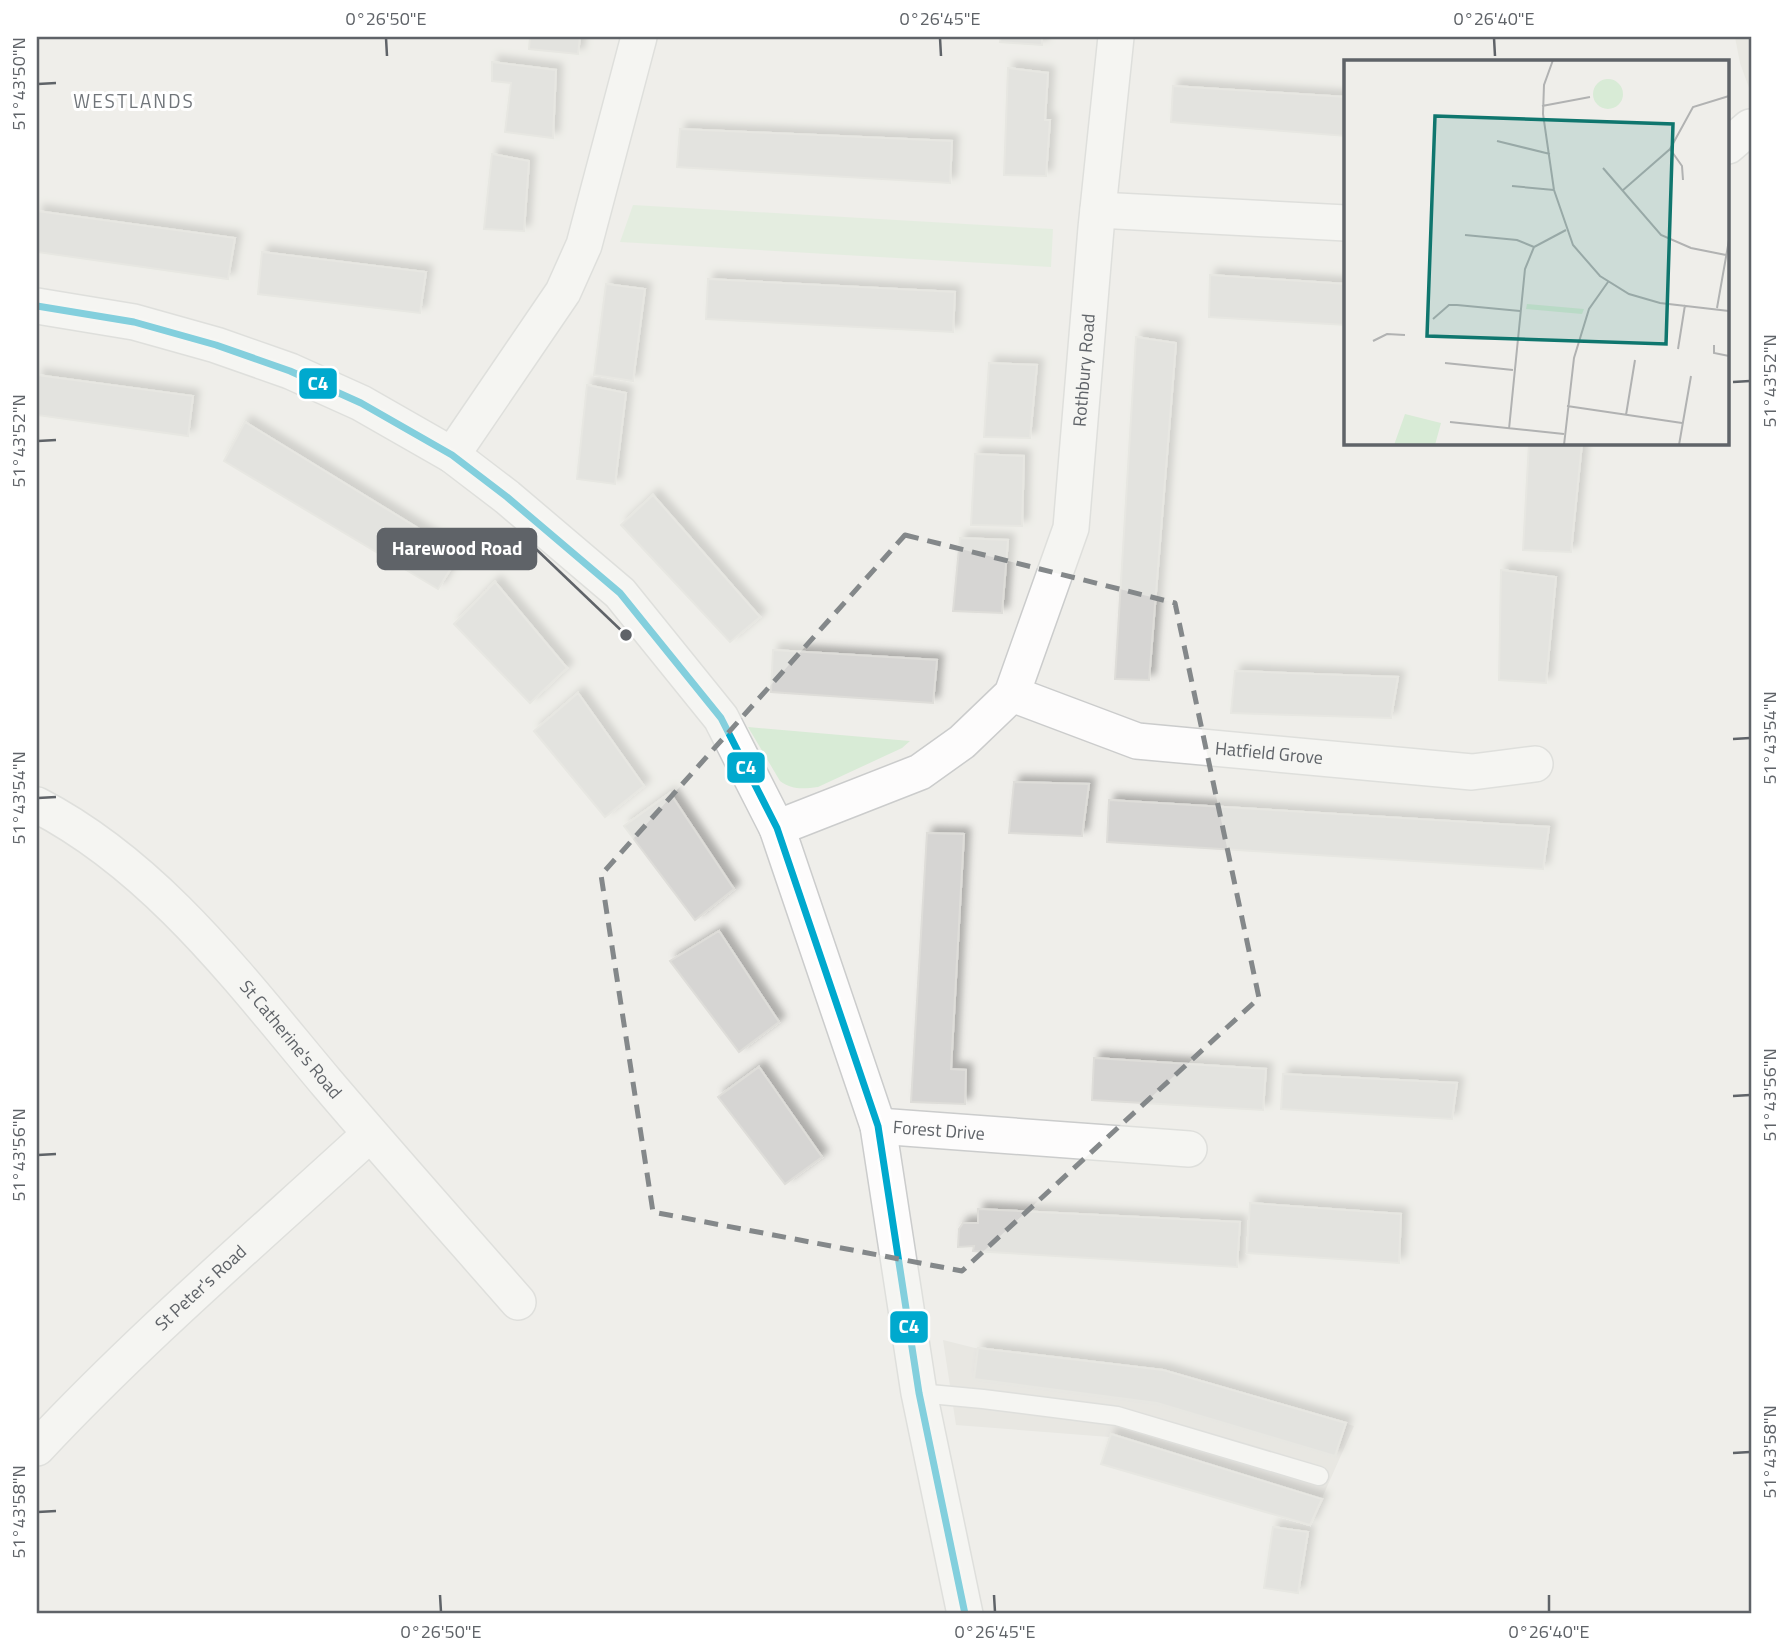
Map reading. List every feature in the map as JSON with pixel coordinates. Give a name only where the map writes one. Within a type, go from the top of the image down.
[{"type":"street","points":[[452,455],[563,292],[584,245],[639,37]]},
{"type":"street","name":"Rothbury Road","points":[[1012,694],[1071,528],[1098,210],[1116,37]]},
{"type":"street","points":[[1098,210],[1344,223]]},
{"type":"street","name":"Forest Drive","points":[[37,306],[134,323],[216,345],[289,371],[361,403],[452,455],[507,497],[620,593],[721,718],[778,828],[878,1126],[1189,1149]]},
{"type":"street","points":[[778,828],[920,772],[962,742],[1012,694]]},
{"type":"street","name":"Hatfield Grove","points":[[1012,694],[1137,741],[1472,772],[1535,764]]},
{"type":"street","name":"St Catherine's Road","points":[[37,805],[60,817],[128,866],[183,917],[238,977],[370,1134],[518,1302]]},
{"type":"street","points":[[878,1126],[919,1393],[965,1614]]},
{"type":"street","name":"St Peter's Road","points":[[37,1448],[176,1311],[370,1134]]},
{"type":"lane","points":[[919,1393],[1117,1416],[1319,1476]]},
{"type":"highlighted area","points":[[905,535],[1175,603],[1259,998],[962,1271],[653,1212],[601,875]]},
{"type":"shaded area","points":[[1735,37],[1752,37],[1752,96],[1740,63]]},
{"type":"shaded area","points":[[943,1340],[975,1348],[1163,1370],[1354,1426],[1310,1525],[1101,1464],[1109,1437],[956,1425]]},
{"type":"green space","points":[[633,205],[1053,229],[1051,267],[620,242]]},
{"type":"green space","points":[[748,727],[910,741],[902,748],[818,787],[798,788],[780,781]]},
{"type":"building","points":[[530,37],[580,37],[578,54],[529,49]]},
{"type":"building","points":[[1001,37],[1042,37],[1042,45],[1000,42]]},
{"type":"building","points":[[492,62],[556,70],[553,138],[505,132],[511,83],[492,81]]},
{"type":"building","points":[[1008,68],[1048,73],[1045,120],[1050,120],[1046,176],[1004,175]]},
{"type":"building","points":[[1173,86],[1344,97],[1344,136],[1171,122]]},
{"type":"building","points":[[680,129],[952,141],[950,183],[677,167]]},
{"type":"building","points":[[492,154],[529,161],[524,231],[484,229]]},
{"type":"building","points":[[37,211],[235,238],[228,279],[37,252]]},
{"type":"building","points":[[262,252],[426,272],[420,313],[258,294]]},
{"type":"building","points":[[1210,275],[1344,284],[1344,325],[1209,317]]},
{"type":"building","points":[[708,279],[955,292],[953,332],[706,319]]},
{"type":"building","points":[[606,284],[645,289],[633,381],[594,375]]},
{"type":"building","points":[[1136,337],[1176,343],[1149,680],[1115,679]]},
{"type":"building","points":[[989,363],[1037,365],[1030,438],[984,437]]},
{"type":"building","points":[[37,375],[193,396],[188,436],[37,415]]},
{"type":"building","points":[[587,385],[626,393],[615,484],[577,479]]},
{"type":"building","points":[[245,422],[460,554],[438,589],[224,461]]},
{"type":"building","points":[[1529,444],[1582,444],[1571,552],[1523,550]]},
{"type":"building","points":[[975,454],[1024,456],[1022,526],[971,525]]},
{"type":"building","points":[[653,495],[760,617],[730,642],[621,525]]},
{"type":"building","points":[[960,538],[1008,540],[1002,613],[953,611]]},
{"type":"building","points":[[1501,570],[1556,577],[1546,683],[1499,680]]},
{"type":"building","points":[[495,582],[567,668],[530,703],[454,624]]},
{"type":"building","points":[[773,650],[937,660],[933,703],[771,692]]},
{"type":"building","points":[[1235,671],[1398,677],[1391,718],[1231,713]]},
{"type":"building","points":[[578,693],[644,786],[605,817],[534,731]]},
{"type":"building","points":[[1014,782],[1089,784],[1082,836],[1009,833]]},
{"type":"building","points":[[670,793],[734,889],[695,920],[624,826]]},
{"type":"building","points":[[1109,800],[1549,827],[1543,869],[1107,842]]},
{"type":"building","points":[[927,833],[964,834],[951,1069],[966,1070],[965,1104],[911,1102]]},
{"type":"building","points":[[719,931],[779,1022],[739,1052],[670,961]]},
{"type":"building","points":[[1094,1058],[1266,1069],[1263,1110],[1092,1100]]},
{"type":"building","points":[[759,1067],[822,1157],[785,1184],[718,1097]]},
{"type":"building","points":[[1283,1074],[1457,1083],[1452,1119],[1281,1109]]},
{"type":"building","points":[[1250,1203],[1401,1214],[1399,1263],[1247,1253]]},
{"type":"building","points":[[978,1209],[1240,1222],[1237,1267],[973,1251],[974,1246],[958,1247],[959,1229],[963,1223],[978,1223]]},
{"type":"building","points":[[978,1348],[1163,1370],[1346,1423],[1335,1456],[1157,1403],[974,1379]]},
{"type":"building","points":[[1111,1434],[1322,1499],[1310,1525],[1101,1464]]},
{"type":"building","points":[[1273,1527],[1308,1532],[1298,1593],[1264,1588]]},
{"type":"transit line","name":"C4","points":[[37,306],[134,322],[216,345],[290,371],[361,403],[452,455],[507,497],[620,593],[721,718],[777,828],[878,1126],[919,1393],[965,1614]]},
{"type":"place","name":"Harewood Road","points":[[626,635]]},
{"type":"district","name":"WESTLANDS","points":[[134,101]]}]
